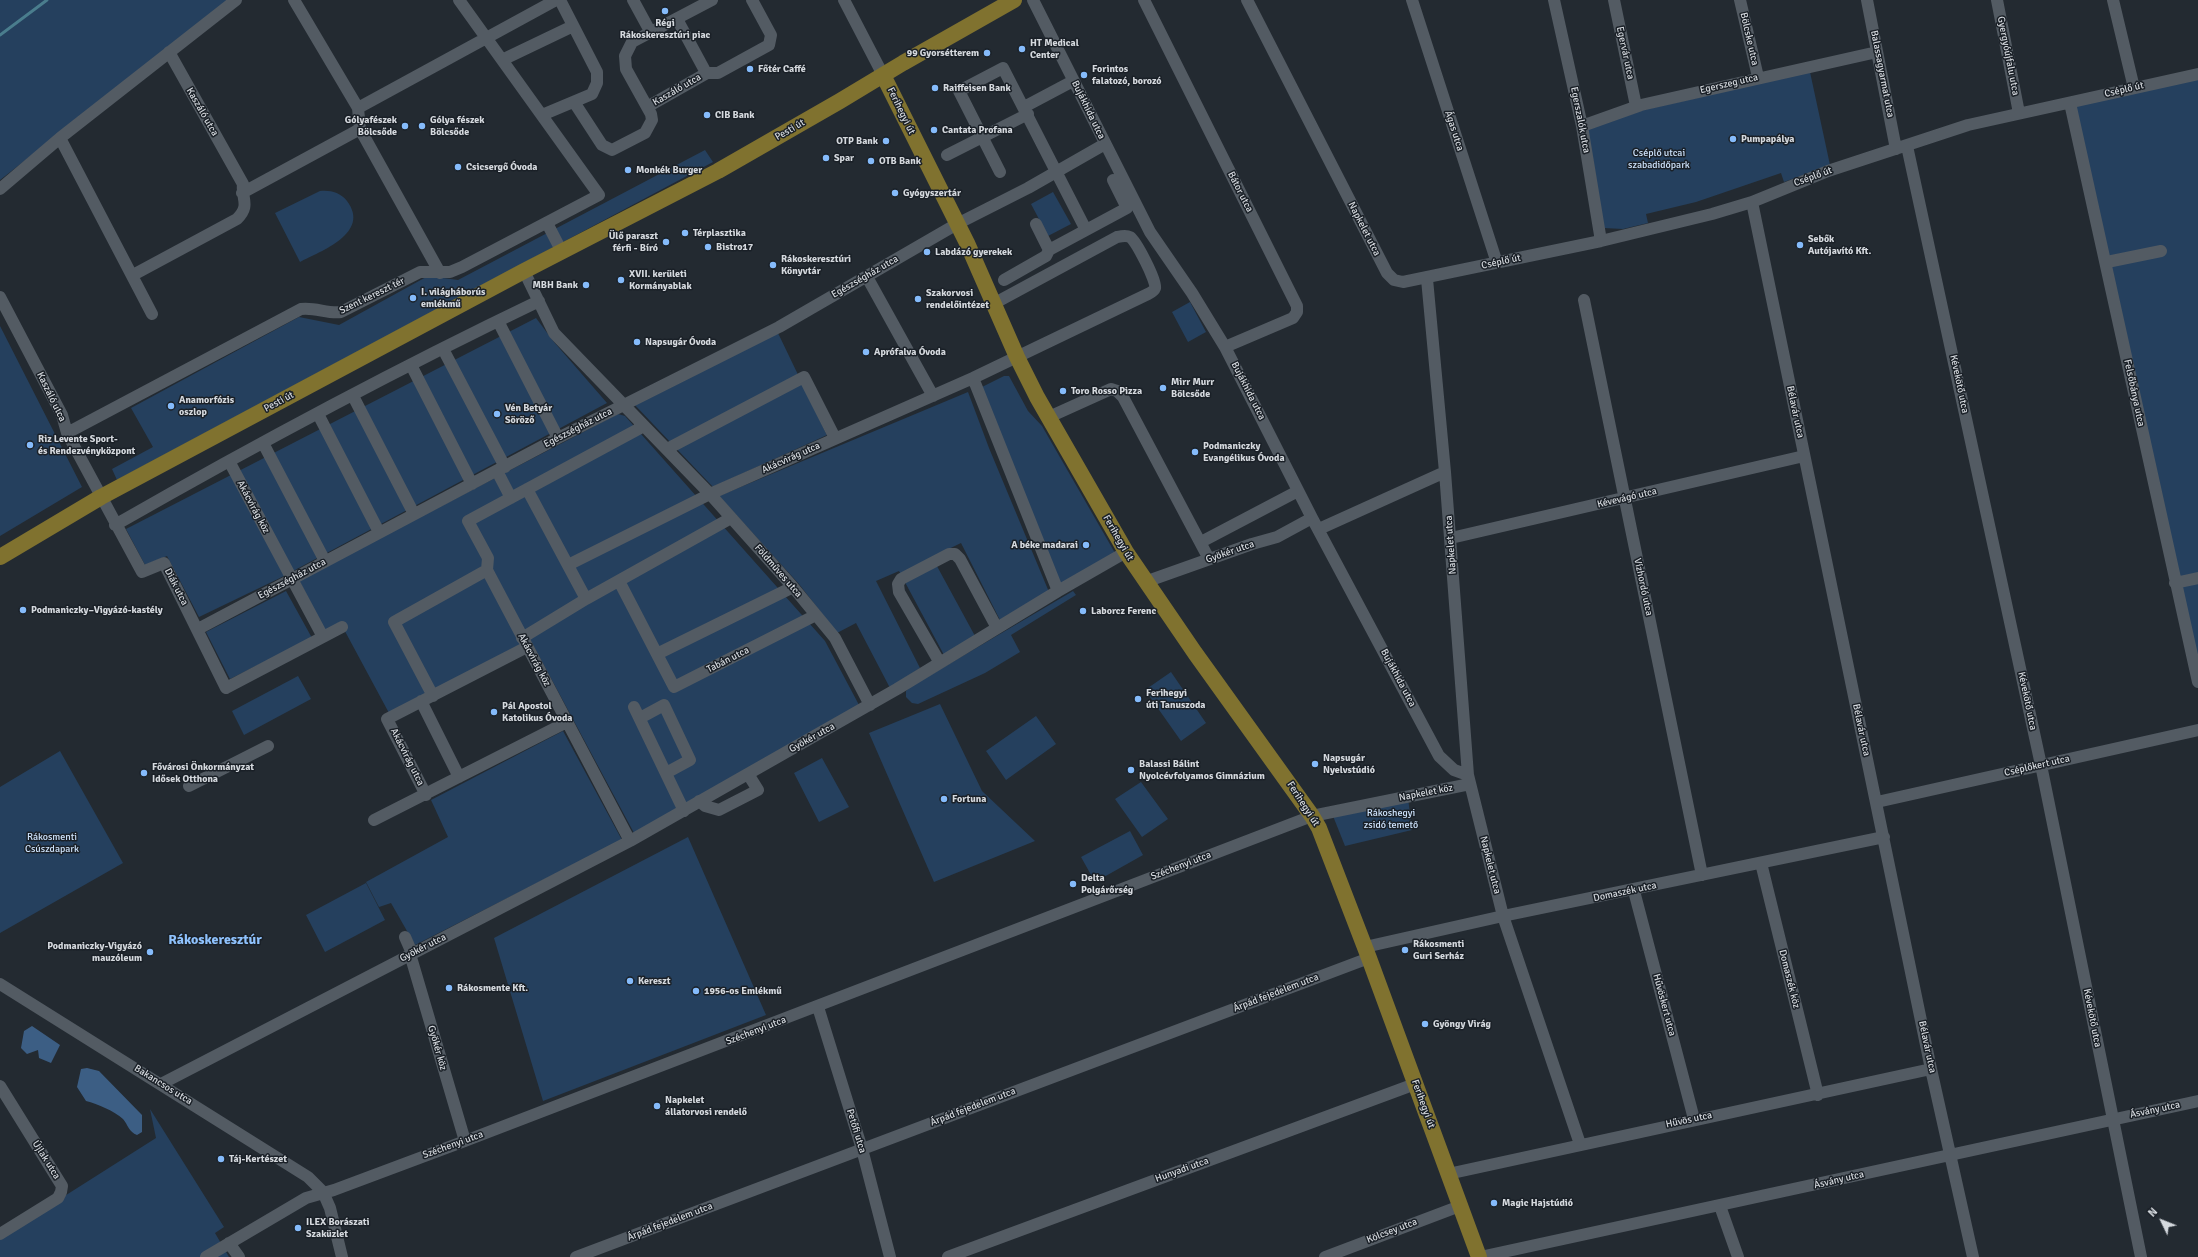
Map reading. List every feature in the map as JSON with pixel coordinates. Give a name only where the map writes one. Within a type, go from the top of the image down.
[{"type":"main road","name":"Pesti út","points":[[0,557],[100,497],[524,271],[718,171],[883,75],[993,5],[1014,0]]},
{"type":"main road","name":"Ferihegyi út","points":[[883,75],[957,224],[995,304],[1017,357],[1049,417],[1126,552],[1145,582],[1312,816],[1331,856],[1480,1257]]},
{"type":"street","points":[[0,189],[60,138],[236,0]]},
{"type":"street","points":[[294,0],[358,108],[360,129],[440,272],[450,272],[599,195],[459,0]]},
{"type":"street","points":[[358,108],[556,0]]},
{"type":"street","points":[[542,115],[592,94],[597,82],[597,72],[560,0]]},
{"type":"street","points":[[633,0],[651,33]]},
{"type":"street","name":"Kaszáló utca","points":[[574,102],[602,144],[612,150],[645,133],[652,120],[647,107],[626,69],[625,56],[632,42],[712,0]]},
{"type":"street","name":"Kaszáló utca","points":[[647,107],[707,73],[718,73],[769,45],[771,35],[752,0]]},
{"type":"street","name":"Ferihegyi út","points":[[844,0],[883,75]]},
{"type":"street","name":"Bujákhida utca","points":[[1033,0],[1150,232],[1192,293],[1225,347],[1312,518],[1439,756],[1454,770],[1469,780]]},
{"type":"street","name":"Bátor utca","points":[[1144,0],[1297,306],[1298,312],[1293,318],[1225,347]]},
{"type":"street","name":"Napkelet utca","points":[[1247,0],[1387,274],[1394,280],[1403,282],[1427,278],[1446,472],[1469,780],[1503,916],[1580,1144]]},
{"type":"street","name":"Ágas utca","points":[[1412,0],[1496,263]]},
{"type":"street","name":"Egerszalók utca","points":[[1554,0],[1582,126],[1601,241]]},
{"type":"street","name":"Egervár utca","points":[[1614,0],[1636,106]]},
{"type":"street","name":"Bölcske utca","points":[[1740,0],[1758,77]]},
{"type":"street","name":"Balassagyarmat utca","points":[[1867,0],[1878,52],[1902,148]]},
{"type":"street","name":"Gyergyóújfalu utca","points":[[1997,0],[2019,113]]},
{"type":"street","points":[[2113,0],[2134,88]]},
{"type":"street","name":"Kaszáló utca","points":[[677,19],[704,69]]},
{"type":"street","points":[[502,60],[573,26]]},
{"type":"street","name":"Kaszáló utca","points":[[132,275],[237,219],[243,213],[246,203],[242,193],[243,184],[169,52]]},
{"type":"street","name":"Egerszeg utca","points":[[1582,126],[1636,106],[1758,77],[1878,52]]},
{"type":"street","points":[[1000,172],[959,91],[1003,68],[1058,171],[1086,230]]},
{"type":"street","name":"Cséplő út","points":[[1427,278],[1601,241],[1707,215],[1752,202],[1828,171],[1902,148],[1968,125],[2198,74]]},
{"type":"street","points":[[947,155],[982,137],[1026,111],[1073,80]]},
{"type":"street","name":"Felsőbánya utca","points":[[2070,103],[2198,682]]},
{"type":"street","points":[[242,193],[360,129]]},
{"type":"street","points":[[60,138],[152,314]]},
{"type":"street","points":[[957,224],[1058,171],[1105,144]]},
{"type":"street","name":"Kévekötő utca","points":[[1902,148],[2041,764],[2141,1257]]},
{"type":"street","points":[[1004,280],[1046,256],[1049,250],[1127,208],[1112,180]]},
{"type":"street","name":"Bélavár utca","points":[[1752,202],[1931,1069],[1973,1257]]},
{"type":"street","points":[[547,223],[562,252]]},
{"type":"street","name":"Egészségház utca","points":[[198,629],[558,438],[779,327],[957,224]]},
{"type":"street","points":[[1036,224],[1049,250]]},
{"type":"street","points":[[995,304],[1117,237],[1124,236],[1134,240],[1154,280],[1155,288],[1148,294],[1017,357]]},
{"type":"street","points":[[2106,262],[2161,251]]},
{"type":"street","name":"Földműves utca","points":[[524,271],[554,333],[623,405],[668,449],[793,587],[835,638],[870,705]]},
{"type":"street","name":"Szent kereszt tér","points":[[67,432],[301,309],[309,308],[334,313],[341,312],[420,272],[440,272]]},
{"type":"street","points":[[867,277],[933,396]]},
{"type":"street","name":"Kaszáló utca","points":[[0,298],[62,415],[67,432],[100,497]]},
{"type":"street","name":"Vízhordó utca","points":[[1584,300],[1702,875]]},
{"type":"street","points":[[115,525],[263,443],[443,349],[539,301]]},
{"type":"street","points":[[498,321],[558,438]]},
{"type":"street","points":[[443,349],[501,469],[511,498],[644,426]]},
{"type":"street","name":"Akácvirág utca","points":[[568,564],[710,494],[933,396],[1017,357]]},
{"type":"street","points":[[411,366],[472,484]]},
{"type":"street","points":[[668,449],[804,377],[835,438]]},
{"type":"street","points":[[973,378],[1058,591]]},
{"type":"street","points":[[1049,417],[1111,389],[1124,397],[1210,559]]},
{"type":"street","points":[[352,396],[414,514]]},
{"type":"street","points":[[318,414],[379,532]]},
{"type":"street","points":[[263,443],[325,561]]},
{"type":"street","name":"Kévevágó utca","points":[[1451,538],[1804,456]]},
{"type":"street","name":"Akácvirág köz","points":[[229,461],[324,637]]},
{"type":"street","points":[[1319,529],[1446,472]]},
{"type":"street","points":[[527,489],[586,599]]},
{"type":"street","points":[[1201,542],[1298,491]]},
{"type":"street","name":"Diák utca","points":[[100,497],[142,572],[164,563],[226,688],[324,637]]},
{"type":"street","name":"Akácvirág köz","points":[[511,498],[468,521],[488,558],[487,570],[630,841]]},
{"type":"street","points":[[459,777],[421,701],[433,696],[525,642],[586,599],[731,518]]},
{"type":"street","name":"Gyökér utca","points":[[1145,582],[1277,537],[1312,518]]},
{"type":"street","name":"Gyökér utca","points":[[161,1084],[630,841],[870,705],[1058,591],[1126,552]]},
{"type":"street","points":[[940,663],[899,592],[898,584],[902,579],[949,554],[955,554],[960,559],[997,628]]},
{"type":"street","points":[[433,696],[394,622],[487,570]]},
{"type":"street","points":[[2175,583],[2198,578]]},
{"type":"street","name":"Tabán utca","points":[[619,581],[674,687],[816,615]]},
{"type":"street","points":[[657,654],[793,587]]},
{"type":"street","points":[[324,637],[342,627]]},
{"type":"street","name":"Akácvirág utca","points":[[421,701],[387,719],[426,795]]},
{"type":"street","points":[[640,718],[664,705],[690,760],[666,772]]},
{"type":"street","points":[[634,707],[684,811]]},
{"type":"street","points":[[374,820],[426,795],[567,722]]},
{"type":"street","name":"Cséplőkert utca","points":[[1877,802],[2198,730]]},
{"type":"street","points":[[189,786],[268,746]]},
{"type":"street","points":[[699,801],[719,810],[758,790],[748,774]]},
{"type":"street","name":"Napkelet köz","points":[[1312,816],[1469,780]]},
{"type":"street","name":"Széchenyi utca","points":[[206,1257],[306,1198],[334,1190],[818,1007],[1312,816]]},
{"type":"street","name":"Domaszék utca","points":[[1367,953],[1503,916],[1634,891],[1702,875],[1884,837]]},
{"type":"street","name":"Domaszék köz","points":[[1760,863],[1818,1095]]},
{"type":"street","name":"Hűvöskert utca","points":[[1634,891],[1694,1119]]},
{"type":"street","name":"Gyökér köz","points":[[405,937],[465,1141]]},
{"type":"street","name":"Árpád fejedelem utca","points":[[576,1257],[862,1149],[1367,953]]},
{"type":"street","name":"Bakancsos utca","points":[[0,984],[308,1176],[323,1192]]},
{"type":"street","name":"Petőfi utca","points":[[818,1007],[862,1149],[890,1257]]},
{"type":"street","name":"Hűvös utca","points":[[1448,1174],[1694,1119],[1818,1095],[1931,1069]]},
{"type":"street","name":"Hunyadi utca","points":[[948,1257],[1415,1084]]},
{"type":"street","name":"Újlak utca","points":[[0,1086],[62,1186],[58,1198],[0,1234]]},
{"type":"street","name":"Ásvány utca","points":[[1480,1257],[2198,1101]]},
{"type":"street","points":[[323,1192],[330,1208],[342,1257]]},
{"type":"street","name":"Kölcsey utca","points":[[1325,1257],[1460,1206]]},
{"type":"street","points":[[1720,1206],[1738,1257]]},
{"type":"street","points":[[229,1243],[239,1257]]},
{"type":"green space","points":[[0,0],[230,0],[0,180]]},
{"type":"green space","name":"Cséplő utcai szabadidőpark","points":[[1810,72],[1830,165],[1784,182],[1781,173],[1696,202],[1646,214],[1648,223],[1623,229],[1604,228],[1588,129],[1643,110]]},
{"type":"green space","points":[[2198,74],[2198,682],[2070,103]]},
{"type":"green space","points":[[705,150],[713,162],[117,480],[112,469],[153,447],[131,408],[299,317],[339,325],[428,276],[458,280]]},
{"type":"green space","points":[[320,191],[335,192],[344,198],[353,212],[353,222],[348,231],[340,239],[320,252],[300,262],[275,213]]},
{"type":"green space","points":[[1053,192],[1071,224],[1048,236],[1031,204]]},
{"type":"green space","points":[[1190,302],[1206,332],[1188,342],[1172,312]]},
{"type":"green space","points":[[536,318],[554,342],[607,403],[280,578],[199,617],[167,556],[145,565],[126,529]]},
{"type":"green space","name":"Riz Levente Sport- és Rendezvényközpont","points":[[0,326],[82,487],[0,536]]},
{"type":"green space","points":[[777,331],[827,435],[713,487],[633,403]]},
{"type":"green space","points":[[1004,376],[1009,376],[1028,411],[1042,426],[1115,553],[1062,584],[1059,582],[982,387]]},
{"type":"green space","points":[[968,392],[989,448],[1049,592],[1000,620],[961,543],[932,557],[975,636],[944,655],[899,571],[876,581],[920,668],[890,688],[856,623],[837,633],[799,584],[719,496]]},
{"type":"green space","points":[[618,414],[625,416],[825,641],[859,705],[634,833],[531,641],[389,713],[340,622],[325,631],[299,580]]},
{"type":"green space","points":[[286,591],[312,638],[230,679],[206,632]]},
{"type":"green space","points":[[1073,591],[1076,595],[1011,635],[1020,652],[985,673],[918,704],[912,703],[906,697],[906,691],[910,687]]},
{"type":"green space","points":[[1171,672],[1206,723],[1181,741],[1145,690]]},
{"type":"green space","points":[[298,676],[311,699],[244,735],[232,711]]},
{"type":"green space","name":"Fortuna","points":[[940,704],[982,791],[1035,841],[934,882],[869,733]]},
{"type":"green space","points":[[1036,716],[1056,744],[1006,780],[986,751]]},
{"type":"green space","points":[[563,731],[622,840],[415,945],[391,903],[379,907],[366,882],[448,837],[431,800]]},
{"type":"green space","name":"Rákosmenti Csúszdapark","points":[[60,751],[123,863],[0,933],[0,787]]},
{"type":"green space","points":[[822,758],[849,807],[819,822],[794,773]]},
{"type":"green space","points":[[1141,782],[1168,819],[1142,837],[1115,799]]},
{"type":"green space","name":"Rákoshegyi zsidó temető","points":[[1408,798],[1412,830],[1345,846],[1333,816]]},
{"type":"green space","points":[[1130,831],[1143,855],[1095,882],[1081,857]]},
{"type":"green space","points":[[688,837],[766,1015],[543,1101],[494,938]]},
{"type":"green space","points":[[366,883],[385,920],[325,952],[306,915]]},
{"type":"green space","points":[[150,1109],[224,1227],[215,1233],[229,1257],[0,1257],[0,1237],[156,1138]]},
{"type":"shaded area","points":[[32,1026],[60,1045],[51,1063],[39,1058],[38,1050],[27,1054],[21,1048],[24,1031]]},
{"type":"shaded area","points":[[87,1068],[99,1071],[142,1115],[142,1132],[137,1135],[134,1134],[123,1119],[115,1113],[86,1101],[77,1087],[81,1069]]},
{"type":"waterway","points":[[0,35],[47,0]]},
{"type":"place","name":"Régi Rákoskeresztúri piac","points":[[665,11]]},
{"type":"place","name":"HT Medical Center","points":[[1022,49]]},
{"type":"place","name":"99 Gyorsétterem","points":[[987,53]]},
{"type":"place","name":"Főtér Caffé","points":[[750,69]]},
{"type":"place","name":"Forintos falatozó, borozó","points":[[1084,75]]},
{"type":"place","name":"Raiffeisen Bank","points":[[935,88]]},
{"type":"place","name":"CIB Bank","points":[[707,115]]},
{"type":"place","name":"Gólyafészek Bölcsőde","points":[[405,126]]},
{"type":"place","name":"Gólya fészek Bölcsőde","points":[[422,126]]},
{"type":"place","name":"Cantata Profana","points":[[934,130]]},
{"type":"place","name":"Pumpapálya","points":[[1733,139]]},
{"type":"place","name":"OTP Bank","points":[[886,141]]},
{"type":"place","name":"Spar","points":[[826,158]]},
{"type":"place","name":"OTB Bank","points":[[871,161]]},
{"type":"place","name":"Csicsergő Óvoda","points":[[458,167]]},
{"type":"place","name":"Monkék Burger","points":[[628,170]]},
{"type":"place","name":"Gyógyszertár","points":[[895,193]]},
{"type":"place","name":"Térplasztika","points":[[685,233]]},
{"type":"place","name":"Ülő paraszt férfi - Bíró","points":[[666,242]]},
{"type":"place","name":"Sebők Autójavító Kft.","points":[[1800,245]]},
{"type":"place","name":"Bistro17","points":[[708,247]]},
{"type":"place","name":"Labdázó gyerekek","points":[[927,252]]},
{"type":"place","name":"Rákoskeresztúri Könyvtár","points":[[773,265]]},
{"type":"place","name":"XVII. kerületi Kormányablak","points":[[621,280]]},
{"type":"place","name":"MBH Bank","points":[[586,285]]},
{"type":"place","name":"I. világháborús emlékmű","points":[[413,298]]},
{"type":"place","name":"Szakorvosi rendelőintézet","points":[[918,299]]},
{"type":"place","name":"Napsugár Óvoda","points":[[637,342]]},
{"type":"place","name":"Aprófalva Óvoda","points":[[866,352]]},
{"type":"place","name":"Mirr Murr Bölcsőde","points":[[1163,388]]},
{"type":"place","name":"Toro Rosso Pizza","points":[[1063,391]]},
{"type":"place","name":"Anamorfózis oszlop","points":[[171,406]]},
{"type":"place","name":"Vén Betyár Söröző","points":[[497,414]]},
{"type":"place","name":"Riz Levente Sport- és Rendezvényközpont","points":[[30,445]]},
{"type":"place","name":"Podmaniczky Evangélikus Óvoda","points":[[1195,452]]},
{"type":"place","name":"A béke madarai","points":[[1086,545]]},
{"type":"place","name":"Podmaniczky–Vigyázó-kastély","points":[[23,610]]},
{"type":"place","name":"Laborcz Ferenc","points":[[1083,611]]},
{"type":"place","name":"Ferihegyi úti Tanuszoda","points":[[1138,699]]},
{"type":"place","name":"Pál Apostol Katolikus Óvoda","points":[[494,712]]},
{"type":"place","name":"Napsugár Nyelvstúdió","points":[[1315,764]]},
{"type":"place","name":"Balassi Bálint Nyolcévfolyamos Gimnázium","points":[[1131,770]]},
{"type":"place","name":"Fővárosi Önkormányzat Idősek Otthona","points":[[144,773]]},
{"type":"place","name":"Fortuna","points":[[944,799]]},
{"type":"place","name":"Delta Polgárőrség","points":[[1073,884]]},
{"type":"place","name":"Rákosmenti Guri Serház","points":[[1405,950]]},
{"type":"place","name":"Podmaniczky-Vigyázó mauzóleum","points":[[150,952]]},
{"type":"place","name":"Kereszt","points":[[630,981]]},
{"type":"place","name":"Rákosmente Kft.","points":[[449,988]]},
{"type":"place","name":"1956-os Emlékmű","points":[[696,991]]},
{"type":"place","name":"Gyöngy Virág","points":[[1425,1024]]},
{"type":"place","name":"Napkelet állatorvosi rendelő","points":[[657,1106]]},
{"type":"place","name":"Táj-Kertészet","points":[[221,1159]]},
{"type":"place","name":"Magic Hajstúdió","points":[[1494,1203]]},
{"type":"place","name":"ILEX Borászati Szaküzlet","points":[[298,1228]]},
{"type":"district","name":"Rákoskeresztúr","points":[[215,940]]}]
